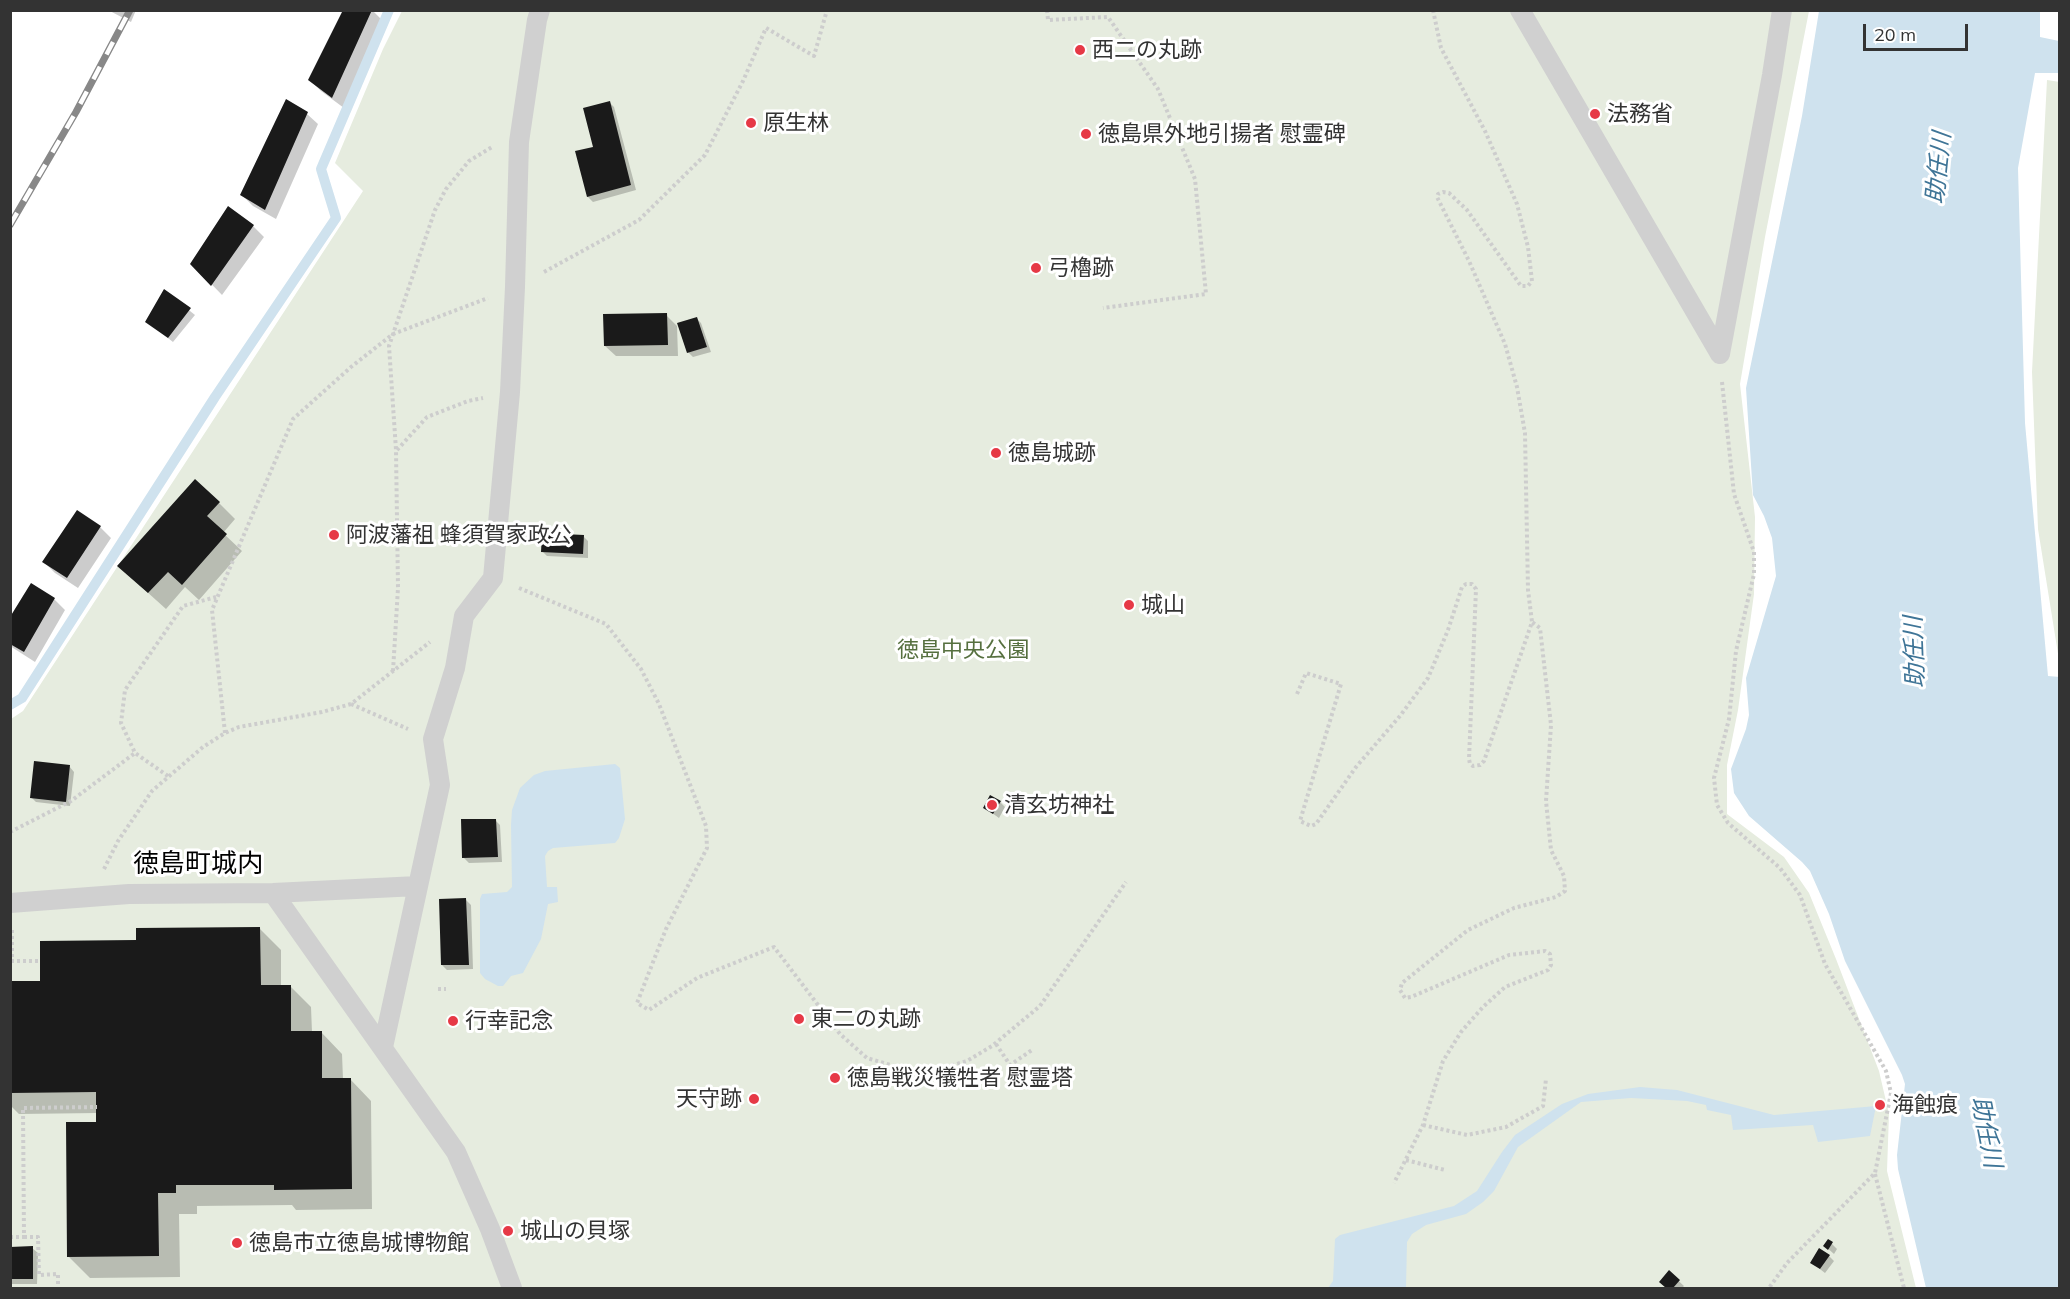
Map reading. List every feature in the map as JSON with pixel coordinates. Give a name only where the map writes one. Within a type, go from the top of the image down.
[{"type":"lane","points":[[383,1047],[440,785],[433,739],[455,668],[464,616],[493,578],[510,392],[519,142],[540,10]]},
{"type":"lane","points":[[1520,10],[1720,354]]},
{"type":"lane","points":[[1720,354],[1782,10]]},
{"type":"lane","points":[[11,903],[91,896],[418,886]]},
{"type":"lane","points":[[273,892],[456,1152],[490,1229],[512,1288]]},
{"type":"path","points":[[225,733],[212,610],[293,419],[351,367],[393,334],[515,287],[639,219],[705,155],[743,81],[766,28],[814,56],[827,10]]},
{"type":"path","points":[[1047,10],[1048,21],[1108,17],[1158,89],[1195,179],[1206,294],[1103,308]]},
{"type":"path","points":[[1297,694],[1306,673],[1341,684],[1299,821],[1311,826],[1316,824],[1356,767],[1400,716],[1428,678],[1448,630],[1462,587],[1472,584],[1476,589],[1469,759],[1473,766],[1480,765],[1484,761],[1532,622],[1528,590],[1525,433],[1517,387],[1505,344],[1437,194],[1449,193],[1467,210],[1521,286],[1528,286],[1532,281],[1528,247],[1517,204],[1494,152],[1441,48],[1433,10]]},
{"type":"path","points":[[393,671],[398,588],[396,450],[389,346],[435,210],[446,189],[469,160],[494,146],[519,142]]},
{"type":"path","points":[[1720,354],[1734,494],[1754,552],[1754,574],[1736,651],[1729,719],[1714,778],[1717,805],[1728,823],[1780,868],[1800,895],[1825,964],[1886,1071],[1891,1092],[1875,1173],[1904,1288]]},
{"type":"path","points":[[396,450],[427,417],[468,401],[510,392]]},
{"type":"path","points":[[493,578],[606,624],[641,669],[658,704],[706,826],[707,848],[666,928],[637,1003],[649,1010],[697,978],[774,947],[840,1034],[867,1058],[907,1070],[943,1068],[967,1061],[996,1044],[1040,1006],[1126,882]]},
{"type":"path","points":[[168,776],[135,753],[121,723],[125,690],[183,606],[217,597]]},
{"type":"path","points":[[91,896],[118,841],[152,790],[203,747],[239,727],[322,712],[351,704],[464,616]]},
{"type":"path","points":[[1394,1183],[1423,1125],[1443,1061],[1461,1032],[1505,987],[1548,970],[1551,965],[1550,954],[1545,951],[1509,955],[1411,997],[1405,998],[1400,990],[1402,983],[1468,930],[1514,908],[1556,897],[1564,891],[1563,876],[1551,850],[1546,801],[1551,725],[1540,628],[1532,622]]},
{"type":"path","points":[[351,704],[433,739]]},
{"type":"path","points":[[10,832],[71,801],[135,753]]},
{"type":"path","points":[[11,903],[12,961],[40,961]]},
{"type":"path","points":[[438,989],[446,989]]},
{"type":"path","points":[[996,1044],[1010,1065],[1032,1050]]},
{"type":"path","points":[[1423,1125],[1467,1135],[1506,1127],[1543,1106],[1546,1079]]},
{"type":"path","points":[[24,1237],[23,1108],[97,1107]]},
{"type":"path","points":[[1406,1160],[1445,1170]]},
{"type":"path","points":[[1769,1288],[1786,1263],[1875,1173]]},
{"type":"path","points":[[10,1237],[38,1237],[39,1275],[58,1275],[58,1288]]},
{"type":"green space","name":"徳島中央公園","points":[[402,11],[1809,11],[1765,237],[1740,384],[1755,517],[1754,594],[1738,710],[1727,765],[1727,814],[1784,857],[1809,893],[1836,959],[1879,1071],[1889,1114],[1887,1171],[1916,1288],[11,1288],[11,719],[23,711],[363,191],[335,163],[383,49]]},
{"type":"green space","points":[[2047,80],[2060,82],[2059,660],[2038,529],[2032,372]]},
{"type":"water","name":"助任川","points":[[1819,11],[2040,11],[2040,37],[2059,41],[2059,73],[2035,73],[2018,168],[2025,423],[2048,676],[2060,677],[2059,1288],[1926,1288],[1898,1169],[1897,1155],[1905,1084],[1902,1075],[1845,961],[1829,914],[1810,871],[1749,816],[1734,793],[1731,769],[1749,715],[1746,678],[1776,576],[1772,538],[1753,495],[1746,388],[1802,116]]},
{"type":"water","points":[[615,764],[620,768],[625,819],[619,838],[615,843],[553,848],[548,851],[545,856],[547,887],[557,887],[558,902],[548,904],[541,939],[523,973],[511,976],[503,986],[498,986],[485,979],[480,973],[480,899],[482,894],[507,892],[512,887],[512,810],[520,788],[534,775],[545,771]]},
{"type":"water","points":[[1640,1087],[1677,1090],[1774,1115],[1876,1106],[1870,1136],[1818,1142],[1813,1125],[1733,1130],[1731,1115],[1707,1110],[1706,1105],[1687,1101],[1631,1098],[1581,1102],[1518,1147],[1494,1191],[1483,1202],[1466,1214],[1426,1225],[1412,1234],[1407,1242],[1406,1288],[1328,1288],[1333,1281],[1335,1239],[1340,1235],[1454,1206],[1477,1191],[1515,1135],[1562,1104],[1588,1094]]},
{"type":"building","points":[[343,10],[372,10],[332,98],[308,80]]},
{"type":"building","points":[[286,99],[308,112],[265,210],[240,195]]},
{"type":"building","points":[[610,101],[631,185],[587,197],[575,151],[593,147],[583,108]]},
{"type":"building","points":[[228,206],[254,225],[211,286],[190,264]]},
{"type":"building","points":[[164,289],[191,308],[168,338],[145,322]]},
{"type":"building","points":[[667,313],[668,345],[604,346],[603,314]]},
{"type":"building","points":[[697,317],[707,347],[687,353],[677,323]]},
{"type":"building","points":[[195,479],[220,502],[207,516],[227,534],[182,585],[168,572],[148,593],[117,566]]},
{"type":"building","points":[[77,510],[101,526],[67,578],[42,562]]},
{"type":"building","points":[[542,533],[584,535],[583,554],[541,552]]},
{"type":"building","points":[[31,583],[55,598],[24,652],[10,644],[10,617]]},
{"type":"building","points":[[34,761],[70,765],[66,802],[30,798]]},
{"type":"building","name":"清玄坊神社","points":[[990,795],[1001,801],[993,814],[983,808]]},
{"type":"building","points":[[461,819],[496,819],[498,857],[462,858]]},
{"type":"building","points":[[466,898],[469,965],[441,965],[439,899]]},
{"type":"building","points":[[260,927],[261,985],[291,985],[291,1031],[322,1031],[322,1078],[351,1078],[352,1189],[274,1190],[274,1185],[176,1185],[176,1193],[158,1193],[159,1256],[67,1257],[66,1122],[96,1122],[96,1092],[10,1093],[10,981],[40,981],[40,941],[136,940],[136,928]]},
{"type":"building","points":[[1828,1239],[1833,1242],[1828,1250],[1823,1246]]},
{"type":"building","points":[[33,1246],[33,1279],[10,1279],[10,1247]]},
{"type":"building","points":[[1819,1248],[1830,1255],[1820,1269],[1810,1263]]},
{"type":"building","points":[[1669,1270],[1680,1280],[1673,1288],[1666,1288],[1659,1282]]},
{"type":"waterway","points":[[10,705],[22,698],[215,397],[336,218],[321,169],[389,10]]},
{"type":"railway","points":[[10,225],[76,112],[130,10]]},
{"type":"place","name":"西二の丸跡","points":[[1080,50]]},
{"type":"place","name":"法務省","points":[[1595,114]]},
{"type":"place","name":"原生林","points":[[751,123]]},
{"type":"place","name":"徳島県外地引揚者 慰霊碑","points":[[1086,134]]},
{"type":"place","name":"弓櫓跡","points":[[1036,268]]},
{"type":"place","name":"徳島城跡","points":[[996,453]]},
{"type":"place","name":"阿波藩祖 蜂須賀家政公","points":[[334,535]]},
{"type":"place","name":"城山","points":[[1129,605]]},
{"type":"place","name":"清玄坊神社","points":[[992,805]]},
{"type":"place","name":"東二の丸跡","points":[[799,1019]]},
{"type":"place","name":"行幸記念","points":[[453,1021]]},
{"type":"place","name":"徳島戦災犠牲者 慰霊塔","points":[[835,1078]]},
{"type":"place","name":"天守跡","points":[[754,1099]]},
{"type":"place","name":"海蝕痕","points":[[1880,1105]]},
{"type":"place","name":"城山の貝塚","points":[[508,1231]]},
{"type":"place","name":"徳島市立徳島城博物館","points":[[237,1243]]},
{"type":"district","name":"徳島町城内","points":[[198,864]]}]
